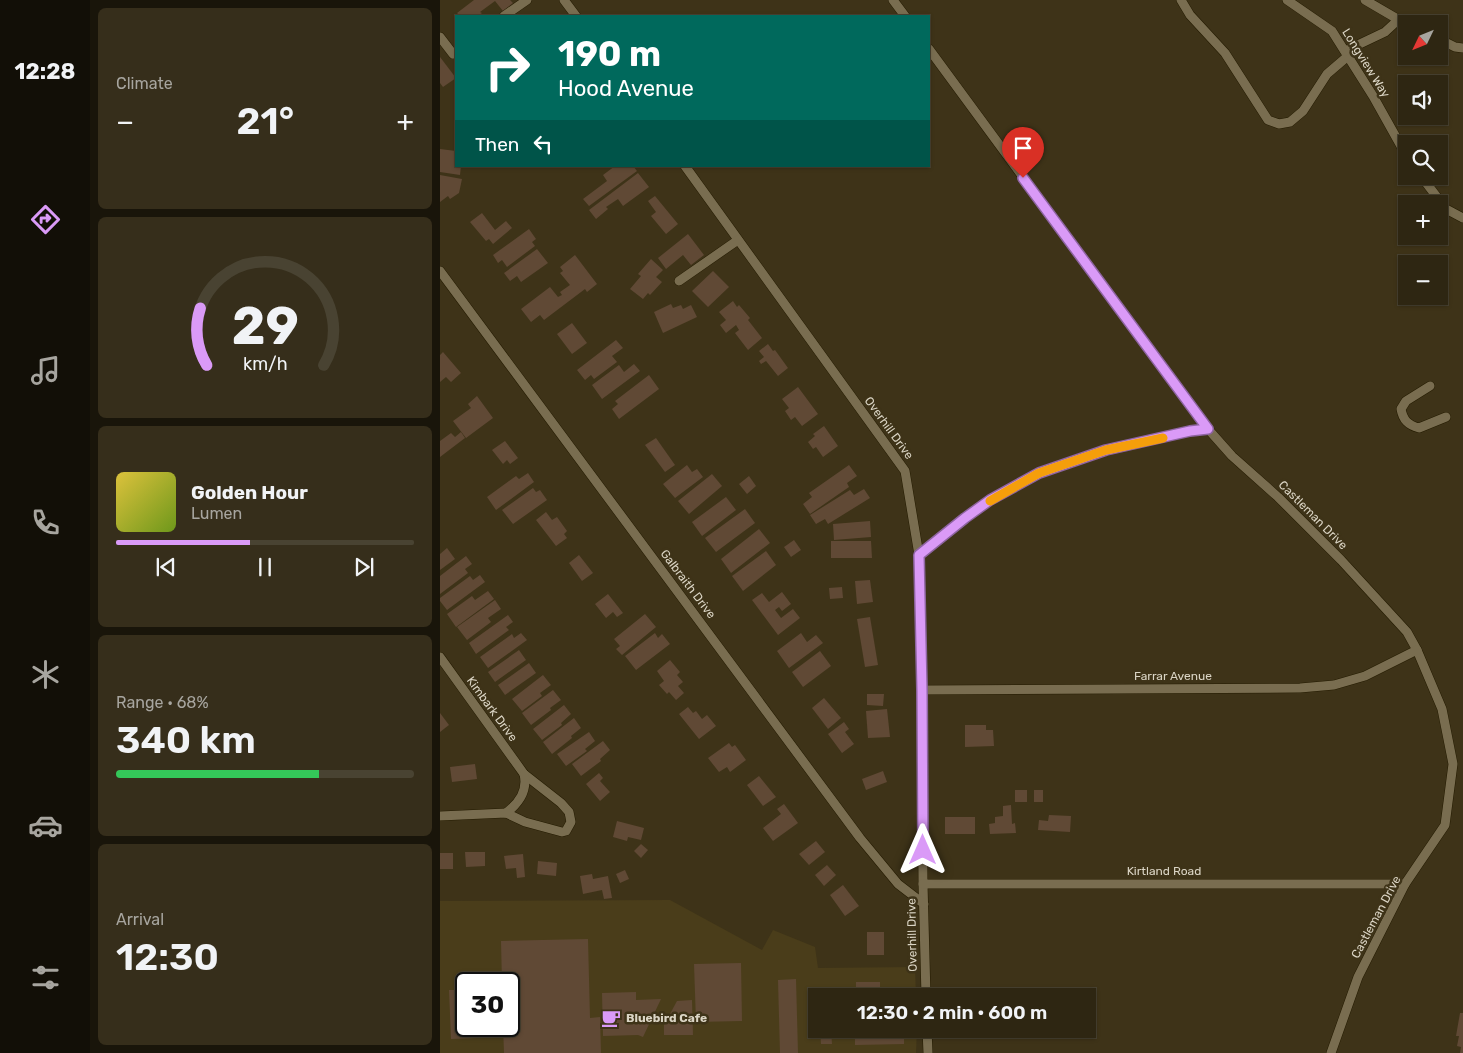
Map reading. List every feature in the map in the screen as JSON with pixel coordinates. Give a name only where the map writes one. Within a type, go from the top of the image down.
[{"type":"street","points":[[505,15],[527,0]]},
{"type":"street","points":[[564,0],[575,15]]},
{"type":"street","points":[[893,0],[904,15]]},
{"type":"street","points":[[1181,0],[1190,15],[1225,53],[1268,120],[1279,124],[1290,122],[1303,111],[1327,74],[1347,53],[1398,24]]},
{"type":"street","name":"Longview Way","points":[[1287,0],[1332,31],[1373,96],[1398,141]]},
{"type":"street","points":[[1365,0],[1398,20]]},
{"type":"street","points":[[440,37],[453,54],[455,53]]},
{"type":"street","points":[[1448,44],[1463,48]]},
{"type":"street","name":"Castleman Drive","points":[[930,50],[1208,429],[1232,456],[1278,497],[1341,560],[1407,632],[1417,650],[1442,708],[1453,764],[1445,824],[1406,884],[1358,976],[1331,1053]]},
{"type":"street","name":"Overhill Drive","points":[[686,167],[905,471],[919,555],[926,988]]},
{"type":"street","points":[[1428,185],[1446,209],[1463,218]]},
{"type":"street","points":[[679,281],[738,240]]},
{"type":"street","name":"Galbraith Drive","points":[[440,271],[860,838],[898,884],[924,904]]},
{"type":"street","points":[[1430,386],[1406,401],[1401,409],[1402,416],[1409,425],[1419,428],[1446,418]]},
{"type":"street","points":[[919,555],[990,500],[1039,473],[1106,450],[1190,431],[1208,429]]},
{"type":"street","name":"Farrar Avenue","points":[[922,690],[1300,688],[1334,685],[1365,676],[1417,650]]},
{"type":"street","name":"Kimbark Drive","points":[[440,658],[524,774],[565,807],[571,816],[570,826],[566,831],[557,832],[525,822],[506,813],[440,816]]},
{"type":"street","points":[[506,813],[522,795],[526,783],[524,774]]},
{"type":"street","name":"Kirtland Road","points":[[923,884],[1406,884]]},
{"type":"street","points":[[927,1038],[928,1053]]},
{"type":"shaded area","points":[[670,900],[762,950],[773,930],[815,947],[818,968],[915,967],[916,988],[808,988],[808,1038],[917,1038],[916,1053],[440,1053],[440,901]]},
{"type":"building","points":[[474,0],[510,0],[513,3],[503,11],[495,1],[480,12],[482,13],[479,15],[459,15],[457,13]]},
{"type":"building","points":[[440,57],[455,79],[443,87],[440,83]]},
{"type":"building","points":[[440,149],[455,151],[455,167],[461,167],[460,175],[440,172]]},
{"type":"building","points":[[614,167],[634,167],[637,171],[589,206],[583,199],[607,181],[603,175]]},
{"type":"building","points":[[638,173],[649,187],[623,206],[618,199],[606,207],[608,209],[596,219],[589,210]]},
{"type":"building","points":[[440,175],[462,179],[459,193],[450,199],[448,196],[440,202]]},
{"type":"building","points":[[655,196],[678,224],[666,234],[651,216],[656,212],[648,201]]},
{"type":"building","points":[[482,213],[495,230],[506,221],[512,228],[493,244],[489,239],[486,241],[470,222]]},
{"type":"building","points":[[529,229],[536,239],[532,242],[535,246],[507,267],[502,260],[498,263],[493,255]]},
{"type":"building","points":[[688,234],[704,255],[691,265],[683,255],[666,269],[658,258]]},
{"type":"building","points":[[537,249],[548,263],[521,282],[517,276],[510,281],[504,273]]},
{"type":"building","points":[[575,255],[597,284],[587,292],[585,289],[544,320],[540,315],[531,322],[521,309],[550,287],[558,297],[562,295],[560,292],[570,285],[560,273],[563,271],[560,267]]},
{"type":"building","points":[[651,259],[663,270],[656,277],[662,282],[650,295],[648,293],[643,299],[630,289],[641,276],[638,274]]},
{"type":"building","points":[[713,271],[729,287],[708,307],[692,291]]},
{"type":"building","points":[[733,301],[750,318],[748,320],[762,338],[748,350],[735,333],[739,330],[736,325],[726,333],[720,325],[726,320],[719,312]]},
{"type":"building","points":[[671,304],[673,308],[681,305],[683,309],[691,305],[697,317],[663,333],[654,312]]},
{"type":"building","points":[[572,323],[587,343],[572,354],[557,334]]},
{"type":"building","points":[[616,340],[623,348],[612,356],[617,362],[594,379],[591,375],[585,380],[577,370]]},
{"type":"building","points":[[768,344],[773,351],[775,350],[788,368],[778,376],[766,361],[761,364],[759,361],[764,357],[759,351]]},
{"type":"building","points":[[443,352],[461,373],[451,382],[446,377],[440,382],[440,355]]},
{"type":"building","points":[[634,364],[640,371],[602,399],[592,385],[619,365],[624,372]]},
{"type":"building","points":[[649,375],[659,389],[619,419],[612,409],[618,404],[615,401]]},
{"type":"building","points":[[798,387],[818,414],[802,426],[795,417],[791,420],[785,411],[789,408],[782,399]]},
{"type":"building","points":[[477,396],[493,418],[466,438],[453,421],[471,408],[468,404]]},
{"type":"building","points":[[824,426],[838,446],[823,457],[816,447],[813,449],[808,442],[815,436],[813,434]]},
{"type":"building","points":[[461,432],[465,438],[440,457],[440,441],[451,433],[455,437]]},
{"type":"building","points":[[656,438],[675,465],[665,472],[645,445]]},
{"type":"building","points":[[505,441],[518,458],[510,464],[507,460],[503,464],[492,450]]},
{"type":"building","points":[[687,465],[692,472],[697,469],[703,477],[675,498],[663,484]]},
{"type":"building","points":[[849,465],[857,476],[847,483],[849,487],[810,514],[803,504],[812,497],[809,493]]},
{"type":"building","points":[[528,473],[534,482],[496,510],[487,497],[516,476],[519,479]]},
{"type":"building","points":[[712,474],[722,486],[689,514],[678,501]]},
{"type":"building","points":[[749,476],[756,486],[747,494],[739,484]]},
{"type":"building","points":[[533,488],[536,492],[540,490],[547,500],[513,524],[502,510]]},
{"type":"building","points":[[864,489],[870,498],[828,524],[825,519],[816,524],[810,515],[850,490],[854,495]]},
{"type":"building","points":[[726,497],[736,510],[702,536],[692,522]]},
{"type":"building","points":[[745,509],[755,523],[716,552],[705,538]]},
{"type":"building","points":[[546,512],[552,520],[557,517],[567,531],[564,534],[567,538],[556,546],[536,520]]},
{"type":"building","points":[[870,521],[871,537],[834,540],[833,524]]},
{"type":"building","points":[[759,529],[770,543],[731,573],[721,559]]},
{"type":"building","points":[[794,540],[801,550],[791,557],[784,547]]},
{"type":"building","points":[[831,541],[871,541],[872,558],[831,558]]},
{"type":"building","points":[[447,548],[455,559],[440,570],[440,554]]},
{"type":"building","points":[[766,551],[776,565],[743,591],[732,576]]},
{"type":"building","points":[[579,555],[593,573],[582,581],[569,563]]},
{"type":"building","points":[[466,556],[472,564],[465,569],[468,573],[440,594],[440,576]]},
{"type":"building","points":[[480,575],[485,582],[447,610],[440,601],[440,598],[470,576],[473,580]]},
{"type":"building","points":[[870,580],[873,602],[857,604],[855,581]]},
{"type":"building","points":[[842,587],[843,598],[830,599],[829,588]]},
{"type":"building","points":[[488,591],[494,599],[456,627],[447,614],[472,596],[475,600]]},
{"type":"building","points":[[782,592],[791,604],[782,611],[779,607],[775,610],[781,618],[793,609],[800,618],[778,635],[752,600],[762,593],[769,602]]},
{"type":"building","points":[[608,594],[623,613],[617,617],[613,612],[606,618],[595,604]]},
{"type":"building","points":[[495,600],[501,609],[488,618],[491,622],[467,640],[457,627]]},
{"type":"building","points":[[645,614],[656,627],[622,655],[616,649],[620,646],[614,639]]},
{"type":"building","points":[[508,615],[513,622],[506,627],[509,630],[476,654],[469,643]]},
{"type":"building","points":[[870,617],[878,665],[865,667],[857,619]]},
{"type":"building","points":[[521,633],[527,640],[488,668],[480,657],[512,634],[514,638]]},
{"type":"building","points":[[655,633],[658,638],[662,634],[670,644],[636,670],[625,656]]},
{"type":"building","points":[[801,633],[807,642],[816,635],[823,643],[789,668],[777,651]]},
{"type":"building","points":[[519,650],[526,660],[495,682],[488,672]]},
{"type":"building","points":[[820,651],[831,666],[803,687],[792,672]]},
{"type":"building","points":[[670,660],[680,672],[677,675],[683,682],[678,686],[684,693],[676,700],[659,685],[664,681],[657,671]]},
{"type":"building","points":[[529,663],[536,673],[505,695],[498,685]]},
{"type":"building","points":[[543,675],[551,685],[540,693],[542,696],[522,711],[512,699]]},
{"type":"building","points":[[553,690],[561,700],[531,725],[522,713]]},
{"type":"building","points":[[867,694],[884,694],[883,706],[867,705]]},
{"type":"building","points":[[824,698],[841,718],[828,729],[812,708]]},
{"type":"building","points":[[564,705],[571,714],[561,723],[562,725],[542,740],[533,729]]},
{"type":"building","points":[[688,707],[693,713],[696,711],[702,719],[707,715],[716,726],[699,739],[679,714]]},
{"type":"building","points":[[887,709],[890,737],[868,738],[866,711]]},
{"type":"building","points":[[440,713],[449,725],[440,732]]},
{"type":"building","points":[[574,718],[581,728],[552,754],[543,742]]},
{"type":"building","points":[[844,722],[849,729],[845,732],[854,744],[842,753],[828,734]]},
{"type":"building","points":[[965,725],[986,725],[986,730],[993,730],[994,746],[965,747]]},
{"type":"building","points":[[589,732],[595,741],[585,749],[587,751],[566,766],[557,754]]},
{"type":"building","points":[[603,741],[610,750],[600,759],[601,761],[581,776],[572,764]]},
{"type":"building","points":[[729,743],[732,747],[735,745],[746,760],[730,772],[727,767],[719,772],[708,758]]},
{"type":"building","points":[[475,764],[477,779],[452,782],[450,767]]},
{"type":"building","points":[[883,771],[887,782],[866,790],[862,779]]},
{"type":"building","points":[[599,773],[603,778],[600,781],[610,792],[600,801],[586,784]]},
{"type":"building","points":[[759,776],[776,797],[763,806],[747,785]]},
{"type":"building","points":[[1015,790],[1027,790],[1027,802],[1015,802]]},
{"type":"building","points":[[1034,790],[1043,790],[1043,802],[1034,802]]},
{"type":"building","points":[[784,804],[798,823],[773,841],[763,828],[781,814],[777,809]]},
{"type":"building","points":[[1011,805],[1012,824],[1015,823],[1016,833],[990,834],[989,824],[995,823],[995,817],[1003,816],[1003,806]]},
{"type":"building","points":[[1049,815],[1071,816],[1070,832],[1038,830],[1039,820],[1048,821]]},
{"type":"building","points":[[945,817],[975,817],[975,834],[945,834]]},
{"type":"building","points":[[617,821],[644,828],[641,840],[628,837],[627,841],[613,837]]},
{"type":"building","points":[[816,841],[825,852],[809,865],[799,854]]},
{"type":"building","points":[[641,844],[648,850],[641,858],[634,851]]},
{"type":"building","points":[[465,852],[485,852],[485,866],[466,867]]},
{"type":"building","points":[[440,853],[453,853],[453,869],[440,869]]},
{"type":"building","points":[[523,854],[525,877],[517,878],[516,868],[506,869],[504,856]]},
{"type":"building","points":[[538,861],[557,863],[556,876],[537,874]]},
{"type":"building","points":[[827,865],[836,875],[824,886],[815,875]]},
{"type":"building","points":[[625,870],[629,879],[620,883],[616,874]]},
{"type":"building","points":[[592,874],[593,879],[608,876],[612,898],[604,899],[602,890],[583,894],[580,876]]},
{"type":"building","points":[[843,885],[859,906],[845,916],[830,895]]},
{"type":"building","points":[[867,932],[884,932],[884,955],[867,955]]},
{"type":"building","points":[[588,939],[590,1018],[600,1017],[601,1053],[504,1053],[503,1037],[520,1037],[520,972],[502,972],[501,941]]},
{"type":"building","points":[[741,963],[742,1021],[696,1022],[694,964]]},
{"type":"building","points":[[796,979],[798,1053],[780,1053],[778,980]]},
{"type":"building","points":[[455,982],[455,1037],[478,1038],[451,1039],[449,990],[454,990]]},
{"type":"building","points":[[856,982],[880,982],[880,988],[856,988]]},
{"type":"building","points":[[636,992],[636,1000],[661,999],[643,1037],[638,1035],[603,1036],[602,993]]},
{"type":"building","points":[[692,1000],[693,1035],[664,1035],[664,1025],[677,1001]]},
{"type":"building","points":[[1460,1013],[1463,1013],[1463,1053],[1460,1053],[1461,1047],[1457,1046],[1459,1036],[1456,1036]]},
{"type":"building","points":[[821,1038],[832,1038],[832,1044],[821,1044]]},
{"type":"building","points":[[855,1038],[904,1038],[904,1044],[855,1045]]},
{"type":"slow traffic","points":[[990,501],[1039,473],[1106,450],[1163,438]]},
{"type":"place","name":"Bluebird Cafe","points":[[611,1018]]},
{"type":"route","points":[[923,850],[919,555],[990,500],[1039,473],[1106,450],[1190,431],[1208,429],[1023,178]]}]
